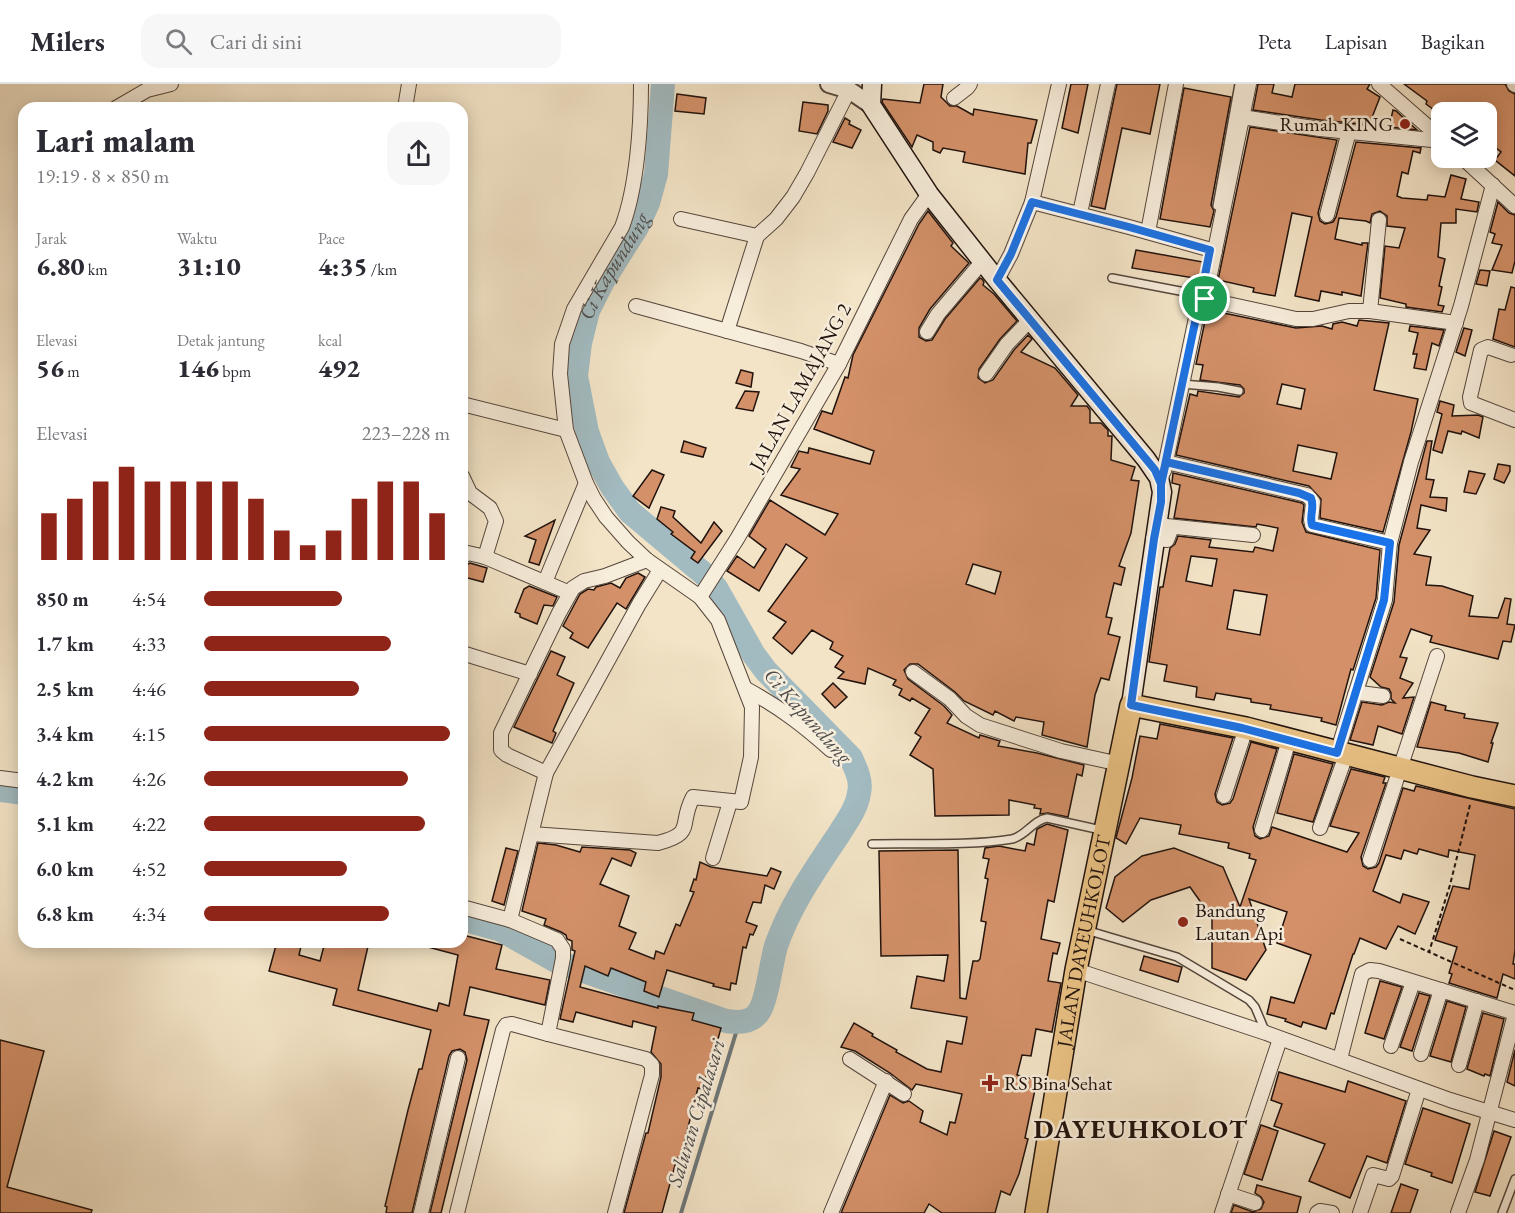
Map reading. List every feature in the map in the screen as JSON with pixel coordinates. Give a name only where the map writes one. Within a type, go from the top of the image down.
[{"type":"main road","points":[[872,84],[871,105],[929,194],[997,280],[1155,470],[1161,484],[1161,530],[1131,705],[1246,729],[1472,788],[1515,796]]},
{"type":"main road","name":"JALAN DAYEUHKOLOT","points":[[1036,1213],[1076,970],[1131,705]]},
{"type":"street","points":[[126,102],[147,90],[171,84]]},
{"type":"street","points":[[406,102],[409,84]]},
{"type":"street","points":[[532,834],[658,843],[675,838],[682,833],[693,797],[738,803],[742,800],[751,757],[752,707],[718,620],[702,595],[647,561],[606,517],[586,483],[566,430],[560,367],[562,344],[574,309],[622,227],[627,213],[634,177],[641,84]]},
{"type":"street","points":[[829,84],[849,90],[871,105]]},
{"type":"street","points":[[954,98],[970,84]]},
{"type":"street","points":[[997,280],[1011,254],[1032,202],[1059,84]]},
{"type":"street","points":[[1080,213],[1108,84]]},
{"type":"street","points":[[1148,232],[1176,84]]},
{"type":"street","points":[[1161,484],[1242,117],[1245,84]]},
{"type":"street","points":[[1379,84],[1431,130]]},
{"type":"street","points":[[727,332],[757,236],[776,219],[793,197],[849,90]]},
{"type":"street","points":[[1242,117],[1320,129],[1431,139]]},
{"type":"street","points":[[1327,215],[1349,131]]},
{"type":"street","points":[[1474,168],[1515,206]]},
{"type":"street","points":[[1320,828],[1342,754],[1355,695],[1384,600],[1390,543],[1411,462],[1456,323],[1493,185]]},
{"type":"street","name":"JALAN LAMAJANG 2","points":[[702,595],[839,364],[911,219],[929,194]]},
{"type":"street","points":[[1032,202],[1080,213],[1212,251]]},
{"type":"street","points":[[681,219],[757,236]]},
{"type":"street","points":[[1370,311],[1379,220]]},
{"type":"street","points":[[927,332],[938,314],[982,261]]},
{"type":"street","points":[[1204,297],[1296,319],[1313,320],[1349,311],[1370,311],[1456,323]]},
{"type":"street","points":[[636,306],[791,348],[839,364]]},
{"type":"street","points":[[986,374],[1007,344],[1030,320]]},
{"type":"street","points":[[1511,355],[1488,347],[1481,350],[1470,397],[1471,403],[1515,420]]},
{"type":"street","points":[[468,406],[566,430]]},
{"type":"street","points":[[1166,462],[1307,495],[1313,502],[1312,525],[1390,543]]},
{"type":"street","points":[[545,582],[586,483]]},
{"type":"street","points":[[468,489],[470,493],[490,508],[496,521],[485,557]]},
{"type":"street","points":[[1161,530],[1253,535]]},
{"type":"street","points":[[468,553],[485,557],[570,593]]},
{"type":"street","points":[[546,773],[501,750],[501,733],[570,593],[584,581],[647,561]]},
{"type":"street","points":[[510,920],[546,773],[660,570]]},
{"type":"street","points":[[468,655],[530,674]]},
{"type":"street","points":[[1370,860],[1437,656]]},
{"type":"street","points":[[913,672],[950,699],[966,716],[980,724],[1052,748],[1120,764]]},
{"type":"street","points":[[746,689],[801,722],[831,750]]},
{"type":"street","points":[[1355,695],[1360,693],[1383,696]]},
{"type":"street","points":[[1224,796],[1246,729]]},
{"type":"street","points":[[1262,830],[1289,740]]},
{"type":"street","points":[[0,778],[18,780]]},
{"type":"street","points":[[713,858],[730,802]]},
{"type":"street","points":[[468,910],[510,920],[557,940],[563,949],[548,1034]]},
{"type":"street","points":[[1076,970],[1266,1033],[1419,1089],[1515,1120]]},
{"type":"street","points":[[1340,1059],[1362,974],[1370,970],[1515,1013],[1477,1160],[1458,1213]]},
{"type":"street","points":[[1391,1046],[1413,982]]},
{"type":"street","points":[[1421,1054],[1442,990]]},
{"type":"street","points":[[1459,1065],[1477,1001]]},
{"type":"street","points":[[457,1213],[503,1030],[506,1025],[512,1024],[646,1059],[652,1065],[615,1213]]},
{"type":"street","points":[[1222,1213],[1280,1039]]},
{"type":"street","points":[[421,1213],[458,1058]]},
{"type":"street","points":[[850,1059],[904,1094]]},
{"type":"street","points":[[831,1213],[886,1081]]},
{"type":"street","points":[[1360,1213],[1373,1175],[1389,1179],[1392,1176],[1419,1089]]},
{"type":"street","points":[[1228,1194],[1255,1203]]},
{"type":"street","points":[[1317,1213],[1320,1211],[1332,1213]]},
{"type":"lane","points":[[1212,251],[1245,84]]},
{"type":"lane","points":[[1112,278],[1204,297]]},
{"type":"lane","points":[[1182,384],[1239,391]]},
{"type":"lane","points":[[872,844],[1014,839],[1038,820],[1047,818],[1105,830]]},
{"type":"lane","points":[[1084,929],[1177,957],[1249,1000],[1255,1007],[1266,1033]]},
{"type":"lane","points":[[1502,1213],[1515,1179]]},
{"type":"path","points":[[1429,952],[1450,885],[1469,810],[1472,788]]},
{"type":"path","points":[[1400,939],[1515,990]]},
{"type":"building","points":[[924,84],[943,84],[941,97],[950,106],[957,106],[973,115],[974,109],[1037,120],[1031,143],[1028,143],[1025,174],[963,162],[965,152],[943,148],[940,153],[933,150],[933,142],[917,135],[912,147],[882,102],[883,99],[920,103]]},
{"type":"building","points":[[1071,84],[1088,84],[1078,133],[1062,128]]},
{"type":"building","points":[[1117,84],[1160,84],[1150,134],[1122,128],[1105,209],[1091,206]]},
{"type":"building","points":[[1258,84],[1274,84],[1272,93],[1292,97],[1295,84],[1370,84],[1367,89],[1380,97],[1369,125],[1321,120],[1253,110]]},
{"type":"building","points":[[1404,84],[1505,84],[1509,91],[1515,94],[1515,176],[1497,162],[1501,152],[1497,149],[1497,102],[1431,102],[1431,108],[1426,104],[1427,101]]},
{"type":"building","points":[[1184,88],[1231,97],[1211,205],[1214,211],[1210,227],[1160,219]]},
{"type":"building","points":[[677,94],[706,98],[704,114],[675,111]]},
{"type":"building","points":[[803,102],[828,105],[828,111],[817,134],[799,131]]},
{"type":"building","name":"Rumah KING","points":[[1393,110],[1396,111],[1417,130],[1389,127]]},
{"type":"building","points":[[845,118],[850,121],[849,124],[861,130],[852,148],[833,142]]},
{"type":"building","points":[[1250,127],[1337,140],[1318,213],[1320,221],[1325,224],[1333,222],[1336,217],[1356,142],[1421,148],[1420,153],[1413,151],[1408,174],[1402,172],[1397,196],[1402,198],[1427,200],[1428,195],[1445,197],[1451,175],[1466,179],[1461,199],[1479,202],[1477,212],[1456,209],[1456,223],[1441,223],[1438,257],[1445,259],[1439,286],[1442,287],[1438,305],[1444,306],[1442,312],[1406,307],[1406,304],[1380,298],[1385,246],[1399,248],[1405,228],[1387,226],[1387,216],[1380,211],[1372,214],[1370,223],[1339,218],[1335,239],[1362,245],[1362,243],[1368,243],[1361,296],[1321,291],[1319,301],[1295,296],[1312,217],[1292,213],[1275,296],[1253,292],[1254,288],[1218,280]]},
{"type":"building","points":[[1498,202],[1509,213],[1515,215],[1515,261],[1512,273],[1492,270],[1502,245],[1492,243],[1495,234],[1490,232]]},
{"type":"building","points":[[928,211],[953,243],[951,246],[969,263],[930,309],[919,328],[919,337],[926,341],[932,340],[945,319],[980,278],[982,279],[983,285],[994,294],[1017,321],[1000,339],[979,369],[978,378],[985,383],[993,380],[1014,350],[1028,335],[1032,339],[1021,352],[1055,368],[1078,395],[1071,406],[1087,406],[1090,410],[1090,423],[1101,423],[1108,430],[1108,436],[1112,436],[1111,460],[1135,467],[1131,480],[1139,481],[1131,533],[1119,566],[1125,568],[1121,585],[1114,583],[1106,617],[1112,618],[1108,634],[1120,637],[1109,680],[1101,678],[1095,695],[1087,747],[1042,735],[1044,722],[1016,717],[1014,721],[995,711],[993,715],[964,701],[918,664],[910,664],[904,670],[908,679],[944,706],[952,715],[947,723],[979,738],[980,735],[1000,741],[998,746],[1084,765],[1082,776],[1077,774],[1068,817],[1048,813],[1040,814],[1041,809],[1034,808],[1035,805],[1009,800],[1009,815],[935,816],[933,769],[910,755],[921,737],[915,733],[930,709],[912,698],[910,701],[899,695],[902,689],[893,685],[896,680],[868,668],[865,684],[838,678],[844,672],[835,667],[843,656],[830,649],[833,642],[812,630],[792,654],[773,638],[786,622],[768,611],[807,558],[786,544],[759,591],[727,571],[737,556],[754,568],[766,549],[749,536],[770,500],[825,535],[838,514],[781,495],[800,469],[791,467],[799,451],[808,453],[809,448],[870,464],[874,451],[814,429],[822,411],[832,414],[845,377],[848,378],[853,355],[919,224]],"holes":[[[973,564],[1001,572],[995,594],[966,584]]]},
{"type":"building","points":[[1136,250],[1203,262],[1200,276],[1195,275],[1194,278],[1132,268]]},
{"type":"building","points":[[1480,270],[1490,271],[1487,286],[1476,284]]},
{"type":"building","points":[[1511,287],[1515,288],[1515,347],[1493,339],[1499,309],[1505,310]]},
{"type":"building","points":[[1209,310],[1296,328],[1322,326],[1332,329],[1333,324],[1342,322],[1357,326],[1359,320],[1389,323],[1374,390],[1418,399],[1383,532],[1320,518],[1321,499],[1309,486],[1176,455],[1190,394],[1197,396],[1198,391],[1239,397],[1244,393],[1240,385],[1200,380],[1203,365],[1196,364]],"holes":[[[1282,384],[1305,389],[1301,409],[1277,404]],[[1298,445],[1337,453],[1331,479],[1293,471]]]},
{"type":"building","points":[[1410,326],[1444,330],[1439,346],[1432,343],[1426,370],[1414,368],[1417,354],[1413,354],[1418,333],[1409,331]]},
{"type":"building","points":[[1464,328],[1472,330],[1465,356],[1456,352]]},
{"type":"building","points":[[741,370],[753,373],[751,387],[736,383]]},
{"type":"building","points":[[745,391],[759,392],[753,411],[736,408]]},
{"type":"building","points":[[1440,401],[1454,405],[1452,416],[1478,415],[1483,417],[1479,438],[1462,431],[1461,434],[1448,431],[1442,453],[1433,450],[1442,414],[1437,412]]},
{"type":"building","points":[[684,441],[706,448],[703,457],[681,452]]},
{"type":"building","points":[[1427,441],[1432,441],[1426,479],[1434,480],[1430,497],[1447,498],[1446,511],[1421,505],[1417,528],[1430,530],[1414,554],[1431,557],[1426,585],[1442,586],[1473,596],[1469,616],[1498,618],[1505,598],[1511,599],[1507,624],[1515,625],[1511,642],[1503,641],[1498,659],[1430,642],[1432,636],[1411,629],[1400,657],[1407,658],[1400,678],[1413,683],[1403,698],[1414,697],[1402,734],[1378,726],[1373,745],[1350,740],[1362,702],[1382,705],[1389,702],[1395,703],[1391,699],[1389,689],[1381,687],[1370,677],[1394,602],[1399,545]]},
{"type":"building","points":[[1498,464],[1510,466],[1504,483],[1494,479]]},
{"type":"building","points":[[652,470],[664,475],[649,508],[633,496]]},
{"type":"building","points":[[1469,471],[1485,474],[1476,494],[1464,492]]},
{"type":"building","points":[[1173,473],[1302,503],[1304,505],[1302,522],[1306,532],[1380,550],[1376,598],[1353,670],[1351,669],[1336,725],[1321,721],[1322,718],[1270,709],[1271,705],[1251,702],[1251,699],[1216,693],[1214,700],[1196,697],[1197,687],[1164,681],[1167,665],[1149,662],[1160,587],[1163,587],[1170,548],[1175,544],[1178,536],[1211,540],[1209,547],[1253,552],[1255,547],[1273,551],[1278,528],[1257,524],[1256,527],[1174,518],[1180,485],[1172,483]],"holes":[[[1191,556],[1217,559],[1212,586],[1186,581]],[[1234,590],[1267,595],[1260,635],[1227,629]]]},
{"type":"building","points":[[661,507],[675,511],[673,517],[701,543],[714,522],[722,531],[698,563],[691,558],[695,552],[671,534],[673,532],[657,519]]},
{"type":"building","points":[[555,520],[539,565],[529,562],[536,540],[525,536]]},
{"type":"building","points":[[468,564],[487,568],[483,582],[468,578]]},
{"type":"building","points":[[638,573],[645,577],[626,609],[617,603],[588,648],[570,638],[573,633],[563,626],[580,594],[588,589],[594,590],[596,587],[611,583],[620,588],[626,578]]},
{"type":"building","points":[[529,586],[557,597],[553,606],[544,605],[537,624],[520,617],[520,614],[515,612],[524,589]]},
{"type":"building","points":[[551,651],[565,657],[557,675],[574,683],[553,731],[556,733],[552,743],[514,727]]},
{"type":"building","points":[[833,683],[847,697],[835,708],[822,694]]},
{"type":"building","points":[[1431,702],[1446,706],[1445,710],[1465,714],[1464,718],[1498,723],[1491,743],[1493,743],[1488,762],[1459,753],[1417,747]]},
{"type":"building","points":[[1160,724],[1233,738],[1215,794],[1217,802],[1222,805],[1230,803],[1233,799],[1251,742],[1277,749],[1253,827],[1255,836],[1260,839],[1269,836],[1272,827],[1347,852],[1359,833],[1330,826],[1351,769],[1385,777],[1383,783],[1386,783],[1361,857],[1363,866],[1368,869],[1376,867],[1379,863],[1403,788],[1414,791],[1416,786],[1515,809],[1515,950],[1513,964],[1515,964],[1515,979],[1503,974],[1497,998],[1449,983],[1452,974],[1449,973],[1457,947],[1435,940],[1453,886],[1469,889],[1475,855],[1449,850],[1448,857],[1419,849],[1417,854],[1404,850],[1401,859],[1386,855],[1373,891],[1400,903],[1403,894],[1429,902],[1415,934],[1398,926],[1386,949],[1360,938],[1334,1014],[1331,1013],[1326,1029],[1303,1022],[1301,1027],[1285,1021],[1286,1019],[1267,1014],[1271,997],[1294,1003],[1311,955],[1277,943],[1287,912],[1249,899],[1266,950],[1246,980],[1212,968],[1212,918],[1190,887],[1151,900],[1123,922],[1106,908],[1115,877],[1142,856],[1174,848],[1223,867],[1240,907],[1256,860],[1249,858],[1250,854],[1228,848],[1229,843],[1179,834],[1181,825],[1140,818],[1126,844],[1116,838],[1132,778],[1140,736],[1157,739]]},
{"type":"building","points":[[1294,754],[1333,764],[1313,822],[1277,813]]},
{"type":"building","points":[[1047,824],[1068,830],[1054,902],[1048,900],[1041,939],[1060,943],[1057,954],[1053,953],[1048,981],[1061,983],[1052,1032],[1036,1029],[1031,1056],[1022,1055],[1017,1075],[1037,1080],[1025,1138],[1028,1139],[1019,1174],[1010,1195],[1001,1191],[995,1213],[942,1213],[929,1204],[924,1213],[841,1213],[890,1095],[903,1103],[909,1101],[923,1111],[920,1122],[947,1135],[950,1122],[955,1123],[962,1094],[916,1084],[912,1090],[855,1051],[841,1047],[854,1023],[897,1050],[896,1052],[927,1069],[941,1072],[947,1041],[962,1044],[967,1017],[911,1008],[917,976],[944,981],[948,955],[881,956],[879,851],[958,850],[960,998],[966,999],[973,961],[980,959],[986,922],[981,921],[988,879],[985,878],[989,859],[983,858],[985,848],[999,846],[1025,851],[1027,843],[1034,845],[1037,829]]},
{"type":"building","points":[[538,843],[556,845],[580,852],[582,847],[630,850],[636,853],[631,866],[612,858],[600,884],[629,896],[619,926],[636,933],[629,949],[654,959],[656,951],[664,954],[676,924],[680,926],[694,892],[690,891],[694,879],[696,880],[700,862],[711,867],[767,876],[771,868],[781,872],[774,889],[765,885],[761,903],[753,902],[746,922],[757,926],[753,935],[750,934],[746,948],[743,947],[736,984],[731,983],[730,990],[667,970],[659,997],[644,991],[646,982],[611,968],[608,976],[585,966],[580,987],[658,1008],[658,1006],[694,1013],[692,1020],[721,1028],[708,1076],[706,1076],[702,1089],[698,1088],[680,1159],[677,1158],[662,1213],[624,1213],[646,1133],[648,1133],[661,1077],[661,1064],[651,1052],[656,1027],[633,1021],[632,1027],[576,1012],[573,1022],[560,1019],[575,951],[572,950],[572,941],[561,932],[544,925],[546,919],[522,911]]},
{"type":"building","points":[[506,848],[518,851],[504,905],[492,901]]},
{"type":"building","points":[[468,936],[502,945],[496,969],[550,980],[545,1005],[470,987],[464,1015],[489,1020],[441,1213],[430,1213],[467,1060],[465,1052],[460,1049],[452,1051],[449,1056],[412,1213],[386,1213],[387,1207],[385,1206],[408,1110],[419,1069],[422,1069],[431,1030],[333,1005],[337,989],[269,971],[275,949],[301,948],[299,955],[320,961],[323,948],[368,948],[358,990],[437,1011],[439,1003],[449,1006],[458,955],[432,948],[468,948]]},
{"type":"building","points":[[1144,956],[1182,967],[1178,982],[1140,970]]},
{"type":"building","points":[[1380,981],[1402,987],[1384,1039],[1365,1033]]},
{"type":"building","points":[[1419,993],[1430,996],[1412,1051],[1400,1047]]},
{"type":"building","points":[[1447,1001],[1466,1007],[1451,1062],[1430,1056]]},
{"type":"building","points":[[1483,1013],[1504,1019],[1490,1076],[1467,1069]]},
{"type":"building","points":[[0,1040],[44,1051],[7,1187],[92,1210],[91,1213],[0,1213]]},
{"type":"building","points":[[1515,1050],[1515,1086],[1507,1082]]},
{"type":"building","points":[[1279,1072],[1345,1092],[1348,1081],[1406,1101],[1387,1163],[1367,1156],[1350,1198],[1309,1181],[1325,1144],[1274,1126],[1282,1104],[1271,1100]]},
{"type":"building","points":[[1423,1108],[1470,1124],[1452,1183],[1405,1164]]},
{"type":"building","points":[[1261,1125],[1278,1131],[1262,1180],[1244,1174]]},
{"type":"building","points":[[1494,1131],[1511,1137],[1490,1196],[1475,1192]]},
{"type":"building","points":[[1401,1184],[1418,1190],[1410,1213],[1391,1213]]},
{"type":"building","points":[[1257,1185],[1301,1197],[1297,1213],[1231,1213],[1234,1205],[1253,1212],[1261,1209],[1264,1202],[1255,1193]]},
{"type":"waterway","name":"Ci Kapundung","points":[[468,921],[501,930],[558,962],[726,1021],[746,1021],[755,1017],[763,1002],[776,946],[788,916],[858,799],[859,780],[851,758],[766,671],[754,655],[716,588],[704,574],[630,512],[598,462],[587,432],[576,376],[580,343],[588,311],[603,281],[637,227],[648,203],[656,174],[663,84]]},
{"type":"waterway","name":"Ci Kapundung","points":[[0,790],[18,792]]},
{"type":"waterway","name":"Saluran Cipalasari","points":[[681,1213],[739,1023]]},
{"type":"place","name":"Rumah KING","points":[[1405,124]]},
{"type":"place","name":"Bandung Lautan Api","points":[[1183,922]]},
{"type":"place","name":"RS Bina Sehat","points":[[990,1083]]},
{"type":"district","name":"DAYEUHKOLOT","points":[[1141,1129]]},
{"type":"route","points":[[1205,299],[1197,313],[1161,484],[1161,502],[1131,705],[1242,728],[1337,753],[1384,600],[1389,572],[1390,543],[1312,525],[1313,502],[1307,495],[1166,462],[1161,484],[1155,470],[997,280],[1011,254],[1032,202],[1080,213],[1210,250],[1201,295],[1206,297],[1205,299]]}]
